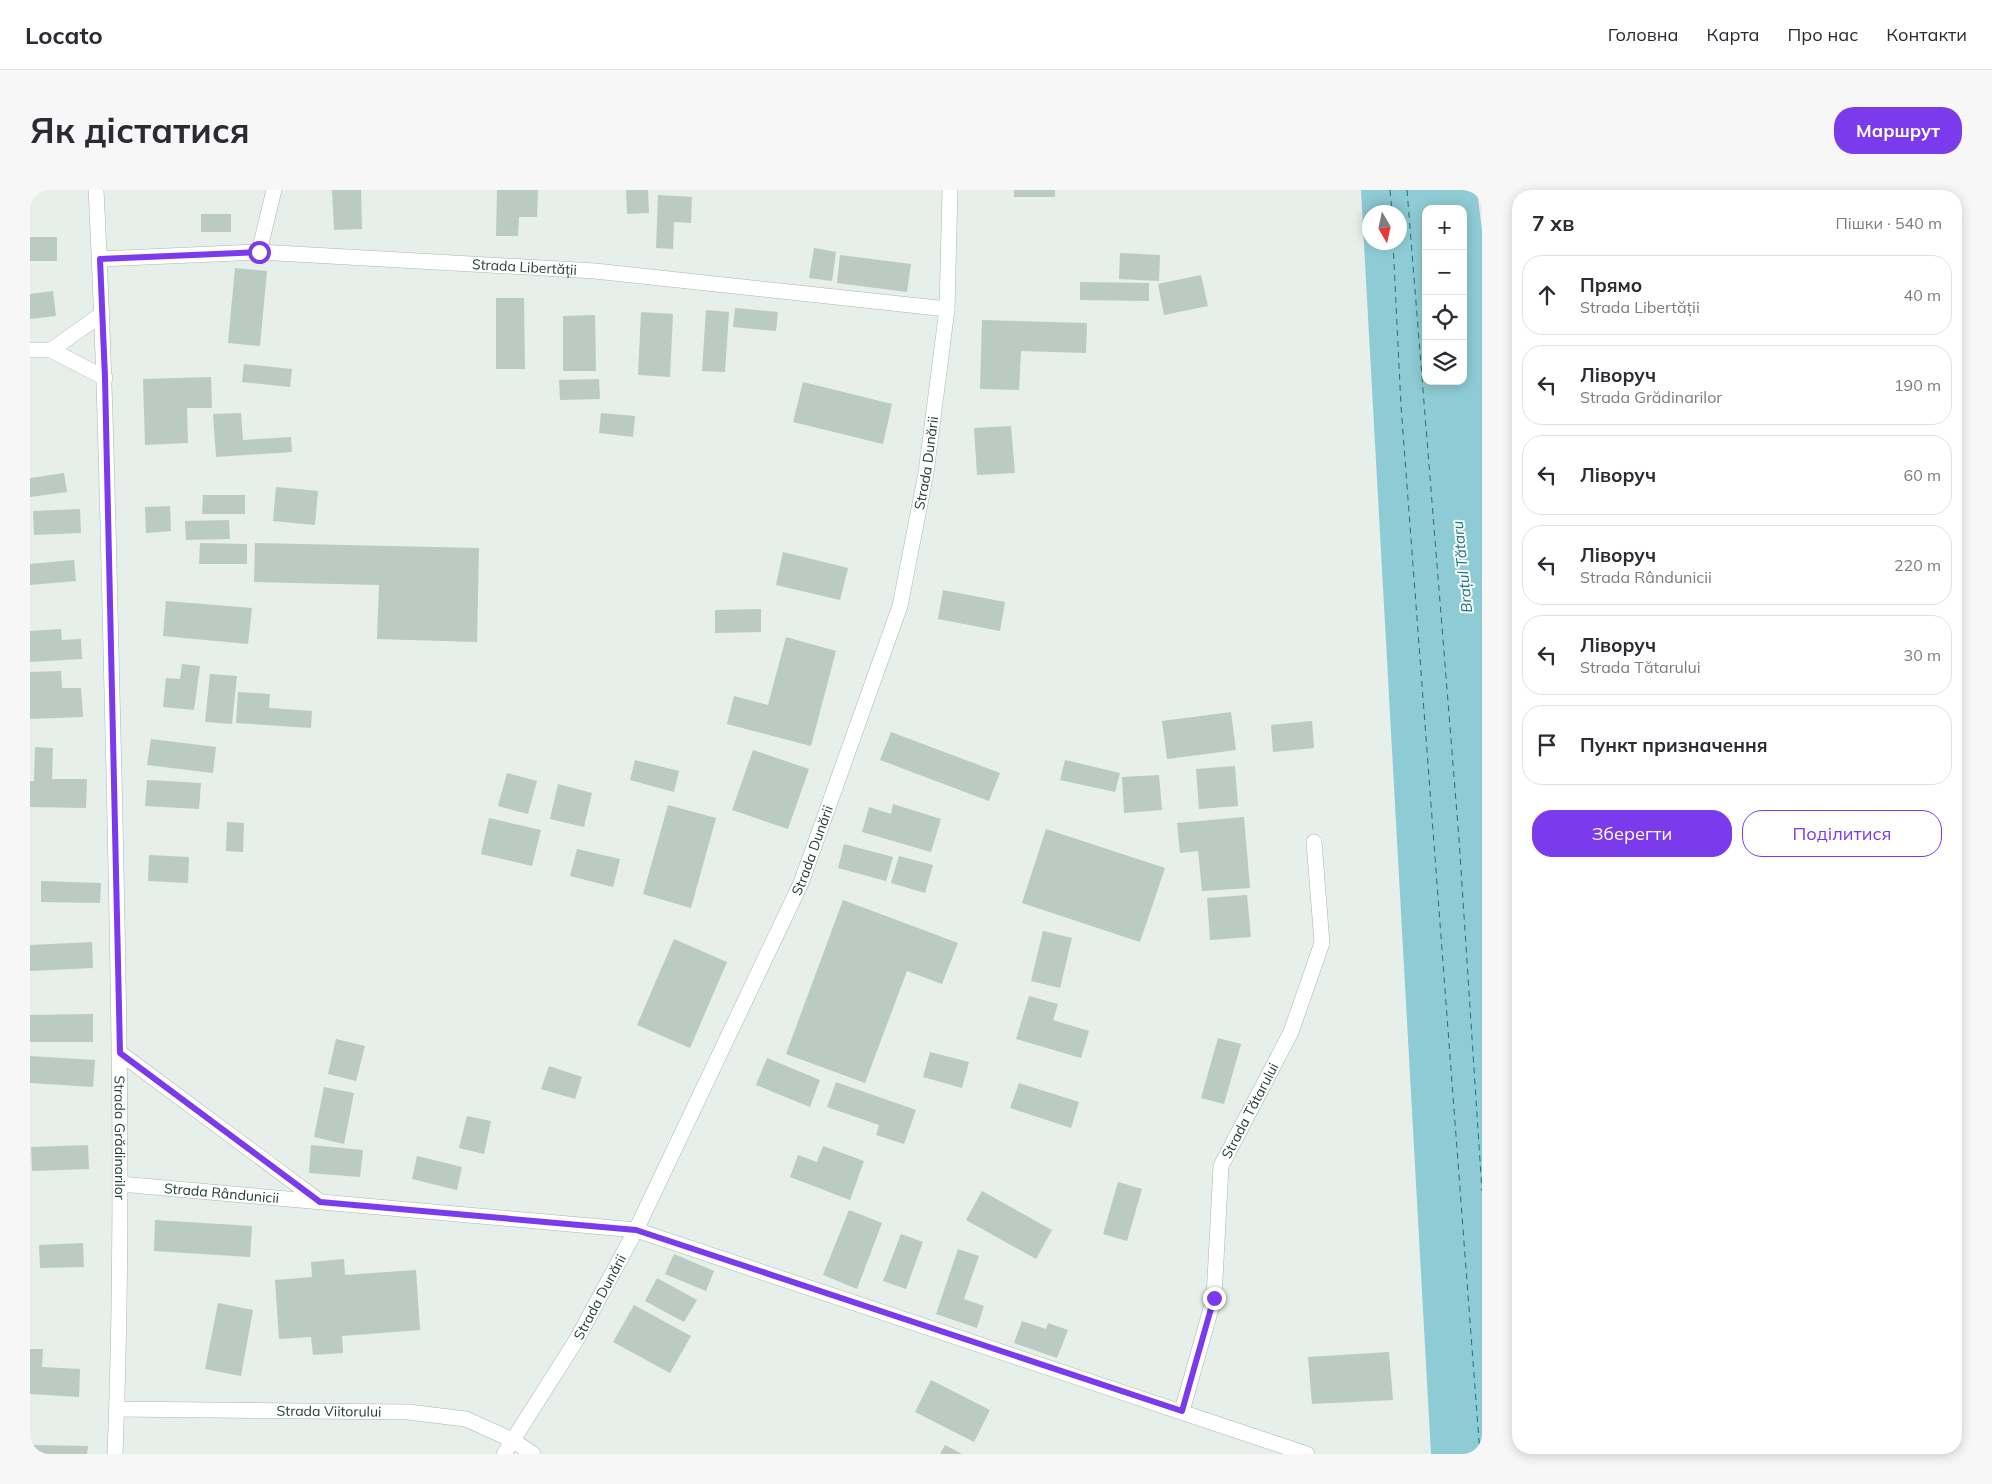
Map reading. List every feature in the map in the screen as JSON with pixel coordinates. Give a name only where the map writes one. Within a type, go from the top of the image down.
[{"type":"street","name":"Strada Grădinarilor","points":[[96,190],[105,378],[120,1053],[120,1184],[115,1454]]},
{"type":"street","points":[[259,252],[274,190]]},
{"type":"street","name":"Strada Dunării","points":[[504,1454],[577,1339],[636,1230],[801,883],[900,606],[926,473],[947,309],[950,190]]},
{"type":"street","name":"Strada Libertății","points":[[100,259],[259,252],[595,270],[947,309]]},
{"type":"street","points":[[51,350],[102,314]]},
{"type":"street","points":[[30,350],[51,350],[105,378]]},
{"type":"street","name":"Strada Tătarului","points":[[1182,1411],[1214,1298],[1221,1166],[1291,1032],[1322,943],[1314,842]]},
{"type":"street","points":[[120,1053],[320,1202]]},
{"type":"street","name":"Strada Rândunicii","points":[[120,1184],[636,1230],[1307,1454]]},
{"type":"street","name":"Strada Viitorului","points":[[117,1409],[408,1412],[466,1419],[512,1440],[533,1454]]},
{"type":"water","name":"Brațul Tătaru","points":[[1361,190],[1477,190],[1482,231],[1482,1454],[1431,1454],[1364,250],[1407,250],[1407,205],[1362,205],[1362,208]]},
{"type":"building","points":[[332,190],[361,190],[362,229],[334,230]]},
{"type":"building","points":[[497,190],[538,190],[537,217],[519,217],[518,236],[496,236]]},
{"type":"building","points":[[626,190],[648,190],[649,213],[627,214]]},
{"type":"building","points":[[1014,190],[1055,190],[1055,197],[1014,197]]},
{"type":"building","points":[[658,195],[692,197],[691,223],[674,222],[673,249],[656,248]]},
{"type":"building","points":[[201,214],[231,214],[231,232],[201,232]]},
{"type":"building","points":[[30,237],[57,237],[57,261],[30,261]]},
{"type":"building","points":[[814,248],[836,252],[832,281],[809,278]]},
{"type":"building","points":[[1120,253],[1160,255],[1159,281],[1119,279]]},
{"type":"building","points":[[840,255],[911,264],[907,292],[837,283]]},
{"type":"building","points":[[235,268],[267,271],[260,346],[228,343]]},
{"type":"building","points":[[1201,275],[1208,306],[1164,315],[1158,284]]},
{"type":"building","points":[[1080,282],[1149,283],[1149,301],[1080,300]]},
{"type":"building","points":[[53,291],[56,316],[30,319],[30,294]]},
{"type":"building","points":[[496,298],[524,298],[525,369],[496,369]]},
{"type":"building","points":[[735,308],[778,312],[776,331],[733,327]]},
{"type":"building","points":[[706,310],[729,312],[725,372],[702,371]]},
{"type":"building","points":[[641,312],[673,314],[670,377],[638,375]]},
{"type":"building","points":[[595,315],[596,371],[563,371],[563,316]]},
{"type":"building","points":[[982,320],[1087,323],[1086,353],[1021,351],[1019,390],[980,389]]},
{"type":"building","points":[[244,364],[292,369],[290,387],[242,382]]},
{"type":"building","points":[[211,377],[212,408],[187,408],[188,443],[145,445],[143,379]]},
{"type":"building","points":[[599,379],[600,399],[560,400],[559,380]]},
{"type":"building","points":[[803,382],[892,404],[883,444],[793,422]]},
{"type":"building","points":[[241,413],[243,440],[291,437],[292,452],[216,457],[213,414]]},
{"type":"building","points":[[601,413],[635,416],[633,437],[599,433]]},
{"type":"building","points":[[1011,426],[1015,473],[977,475],[974,428]]},
{"type":"building","points":[[64,473],[67,492],[30,497],[30,478]]},
{"type":"building","points":[[276,487],[318,491],[315,525],[273,521]]},
{"type":"building","points":[[203,495],[245,495],[245,514],[202,514]]},
{"type":"building","points":[[170,506],[171,531],[146,533],[145,507]]},
{"type":"building","points":[[80,509],[81,533],[34,535],[33,511]]},
{"type":"building","points":[[229,520],[230,539],[186,540],[185,521]]},
{"type":"building","points":[[200,543],[247,544],[247,564],[199,564]]},
{"type":"building","points":[[255,543],[479,548],[477,642],[377,639],[379,585],[254,582]]},
{"type":"building","points":[[783,552],[848,568],[840,600],[776,585]]},
{"type":"building","points":[[74,560],[76,581],[30,585],[30,564]]},
{"type":"building","points":[[943,590],[1005,602],[1000,631],[938,619]]},
{"type":"building","points":[[166,601],[252,608],[248,644],[163,636]]},
{"type":"building","points":[[761,609],[761,632],[715,633],[715,610]]},
{"type":"building","points":[[61,629],[62,640],[81,639],[82,659],[30,662],[30,631]]},
{"type":"building","points":[[786,637],[836,651],[811,746],[727,724],[734,696],[768,705]]},
{"type":"building","points":[[182,664],[200,666],[194,710],[163,707],[166,678],[180,679]]},
{"type":"building","points":[[61,671],[62,688],[81,688],[83,717],[30,719],[30,672]]},
{"type":"building","points":[[210,674],[237,676],[232,724],[205,722]]},
{"type":"building","points":[[238,692],[270,694],[269,708],[312,711],[311,728],[236,723]]},
{"type":"building","points":[[1231,712],[1236,750],[1167,759],[1162,721]]},
{"type":"building","points":[[1312,721],[1314,748],[1273,752],[1271,725]]},
{"type":"building","points":[[891,732],[1000,773],[989,801],[880,760]]},
{"type":"building","points":[[151,739],[216,747],[213,773],[147,765]]},
{"type":"building","points":[[35,747],[53,748],[52,779],[87,779],[86,808],[30,807],[30,781],[34,781]]},
{"type":"building","points":[[753,750],[809,769],[788,829],[732,810]]},
{"type":"building","points":[[635,760],[679,771],[674,792],[630,780]]},
{"type":"building","points":[[1065,760],[1120,773],[1115,792],[1060,780]]},
{"type":"building","points":[[1235,766],[1238,806],[1199,809],[1196,769]]},
{"type":"building","points":[[507,773],[537,781],[528,814],[498,806]]},
{"type":"building","points":[[1159,775],[1162,810],[1124,813],[1122,777]]},
{"type":"building","points":[[147,780],[201,783],[199,809],[145,806]]},
{"type":"building","points":[[558,784],[592,793],[584,827],[550,819]]},
{"type":"building","points":[[893,804],[941,819],[931,852],[862,832],[869,807],[891,814]]},
{"type":"building","points":[[668,805],[716,818],[691,908],[643,894]]},
{"type":"building","points":[[1244,817],[1250,888],[1202,891],[1198,851],[1180,853],[1177,823]]},
{"type":"building","points":[[489,818],[541,830],[532,866],[481,854]]},
{"type":"building","points":[[227,822],[244,823],[243,852],[226,851]]},
{"type":"building","points":[[1046,829],[1165,868],[1140,942],[1022,903]]},
{"type":"building","points":[[844,844],[893,857],[886,881],[838,868]]},
{"type":"building","points":[[577,849],[620,859],[613,887],[570,876]]},
{"type":"building","points":[[149,855],[189,857],[188,883],[148,881]]},
{"type":"building","points":[[899,856],[933,865],[925,893],[891,883]]},
{"type":"building","points":[[41,881],[101,883],[100,903],[41,902]]},
{"type":"building","points":[[1247,895],[1251,937],[1210,940],[1207,898]]},
{"type":"building","points":[[843,900],[958,943],[942,984],[907,971],[865,1083],[786,1054]]},
{"type":"building","points":[[1043,931],[1072,938],[1060,988],[1031,981]]},
{"type":"building","points":[[674,939],[727,962],[690,1048],[637,1025]]},
{"type":"building","points":[[92,942],[93,968],[30,971],[30,945]]},
{"type":"building","points":[[1029,996],[1058,1004],[1053,1020],[1089,1031],[1081,1058],[1016,1039]]},
{"type":"building","points":[[93,1014],[93,1042],[30,1042],[30,1015]]},
{"type":"building","points":[[1218,1038],[1241,1044],[1224,1104],[1201,1098]]},
{"type":"building","points":[[336,1039],[365,1046],[356,1081],[328,1074]]},
{"type":"building","points":[[930,1052],[969,1062],[962,1088],[923,1077]]},
{"type":"building","points":[[30,1056],[95,1060],[93,1087],[30,1083]]},
{"type":"building","points":[[767,1058],[820,1080],[810,1107],[756,1085]]},
{"type":"building","points":[[549,1066],[582,1077],[575,1099],[541,1089]]},
{"type":"building","points":[[836,1082],[916,1110],[904,1144],[876,1135],[879,1125],[827,1107]]},
{"type":"building","points":[[1019,1083],[1079,1102],[1071,1128],[1010,1108]]},
{"type":"building","points":[[324,1087],[354,1093],[344,1144],[314,1137]]},
{"type":"building","points":[[467,1116],[491,1121],[484,1154],[459,1148]]},
{"type":"building","points":[[88,1145],[89,1169],[32,1171],[31,1147]]},
{"type":"building","points":[[311,1145],[363,1150],[360,1177],[309,1173]]},
{"type":"building","points":[[823,1146],[864,1161],[850,1200],[790,1177],[798,1155],[817,1162]]},
{"type":"building","points":[[417,1156],[462,1167],[457,1190],[412,1179]]},
{"type":"building","points":[[1118,1182],[1142,1189],[1127,1241],[1103,1234]]},
{"type":"building","points":[[982,1191],[1052,1230],[1036,1259],[966,1220]]},
{"type":"building","points":[[849,1210],[882,1223],[857,1289],[823,1275]]},
{"type":"building","points":[[155,1220],[252,1226],[250,1257],[154,1251]]},
{"type":"building","points":[[901,1234],[923,1242],[906,1289],[883,1281]]},
{"type":"building","points":[[83,1243],[84,1267],[40,1268],[39,1245]]},
{"type":"building","points":[[958,1249],[979,1256],[964,1299],[984,1306],[977,1328],[936,1314]]},
{"type":"building","points":[[674,1254],[714,1271],[706,1291],[665,1274]]},
{"type":"building","points":[[344,1259],[345,1275],[416,1270],[420,1330],[342,1336],[343,1353],[313,1355],[311,1337],[279,1339],[275,1280],[312,1277],[311,1262]]},
{"type":"building","points":[[657,1278],[697,1300],[684,1322],[645,1301]]},
{"type":"building","points":[[218,1303],[253,1310],[241,1376],[205,1369]]},
{"type":"building","points":[[634,1305],[691,1336],[670,1373],[613,1342]]},
{"type":"building","points":[[1022,1321],[1046,1329],[1048,1323],[1068,1330],[1057,1358],[1014,1343]]},
{"type":"building","points":[[30,1349],[43,1349],[42,1367],[80,1369],[79,1397],[30,1394]]},
{"type":"building","points":[[1389,1352],[1393,1400],[1312,1404],[1308,1357]]},
{"type":"building","points":[[931,1380],[990,1410],[974,1442],[915,1412]]},
{"type":"building","points":[[30,1445],[88,1446],[87,1454],[30,1454]]},
{"type":"building","points":[[945,1445],[962,1454],[940,1454]]},
{"type":"ferry route","points":[[1390,190],[1391,205]]},
{"type":"ferry route","points":[[1407,190],[1459,839],[1482,1191]]},
{"type":"ferry route","points":[[1393,250],[1401,406],[1480,1454]]},
{"type":"route","points":[[259,252],[100,259],[105,378],[120,1053],[320,1202],[636,1230],[1182,1411],[1214,1298]]}]
